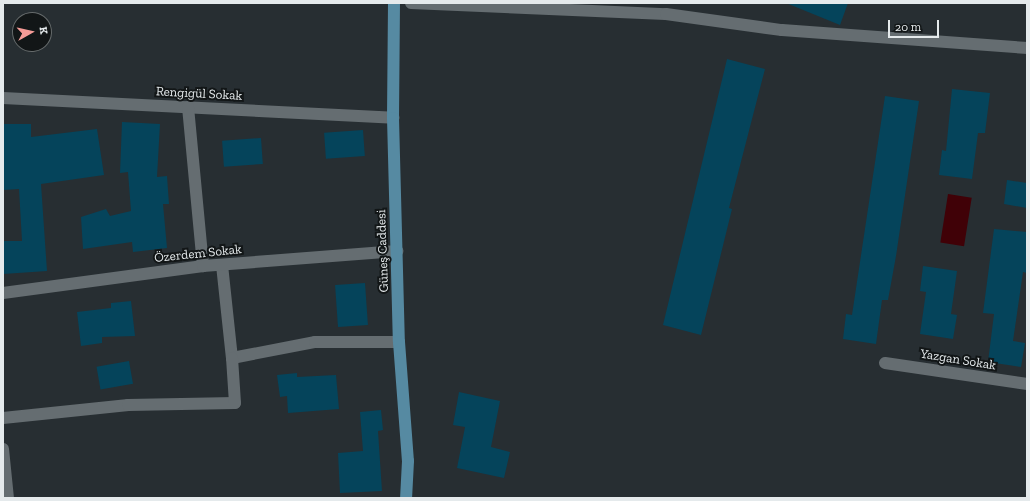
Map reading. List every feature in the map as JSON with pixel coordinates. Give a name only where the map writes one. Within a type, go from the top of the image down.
[{"type":"main road","name":"Güneş Caddesi","points":[[394,3],[393,118],[399,342],[408,461],[406,498]]},
{"type":"street","points":[[411,3],[666,14],[782,30],[1027,48]]},
{"type":"street","name":"Rengigül Sokak","points":[[3,98],[393,118]]},
{"type":"street","points":[[188,107],[203,266]]},
{"type":"street","name":"Özerdem Sokak","points":[[3,293],[203,266],[397,251]]},
{"type":"street","points":[[3,418],[128,405],[235,403],[232,358],[222,265]]},
{"type":"street","points":[[232,358],[315,342],[399,342]]},
{"type":"street","name":"Yazgan Sokak","points":[[885,363],[1027,384]]},
{"type":"street","points":[[3,449],[8,498]]},
{"type":"shaded area","points":[[948,194],[972,198],[964,246],[940,242]]},
{"type":"building","points":[[786,3],[848,3],[840,25]]},
{"type":"building","points":[[727,59],[765,69],[729,208],[732,209],[701,335],[663,325]]},
{"type":"building","points":[[952,89],[990,93],[985,133],[978,133],[972,179],[939,175],[942,150],[946,151]]},
{"type":"building","points":[[885,96],[919,101],[896,256],[888,300],[882,300],[876,344],[843,339],[846,314],[852,315]]},
{"type":"building","points":[[122,122],[160,124],[157,177],[167,176],[169,204],[163,204],[167,248],[133,252],[132,242],[83,249],[81,217],[106,209],[110,216],[131,211],[128,172],[120,173]]},
{"type":"building","points":[[3,124],[31,124],[31,137],[97,129],[104,175],[41,184],[47,271],[3,274],[3,241],[22,241],[19,189],[3,190]]},
{"type":"building","points":[[363,130],[365,156],[326,159],[324,133]]},
{"type":"building","points":[[261,138],[263,164],[224,167],[222,141]]},
{"type":"building","points":[[1007,180],[1027,183],[1027,208],[1004,204]]},
{"type":"building","points":[[994,229],[1027,232],[1027,273],[1023,272],[1013,341],[1025,343],[1021,367],[988,362],[994,314],[983,313]]},
{"type":"building","points":[[923,266],[957,271],[951,314],[957,315],[953,339],[920,334],[926,292],[920,291]]},
{"type":"building","points":[[365,283],[368,325],[338,327],[335,285]]},
{"type":"building","points":[[131,301],[135,336],[102,337],[102,343],[81,346],[77,312],[111,308],[111,303]]},
{"type":"building","points":[[129,361],[133,384],[100,389],[97,367]]},
{"type":"building","points":[[297,373],[297,377],[336,375],[339,409],[288,413],[287,396],[280,397],[277,375]]},
{"type":"building","points":[[459,392],[500,401],[491,447],[510,452],[504,478],[457,468],[465,427],[453,425]]},
{"type":"building","points":[[381,410],[383,430],[378,431],[382,491],[340,493],[338,453],[363,451],[360,412]]}]
